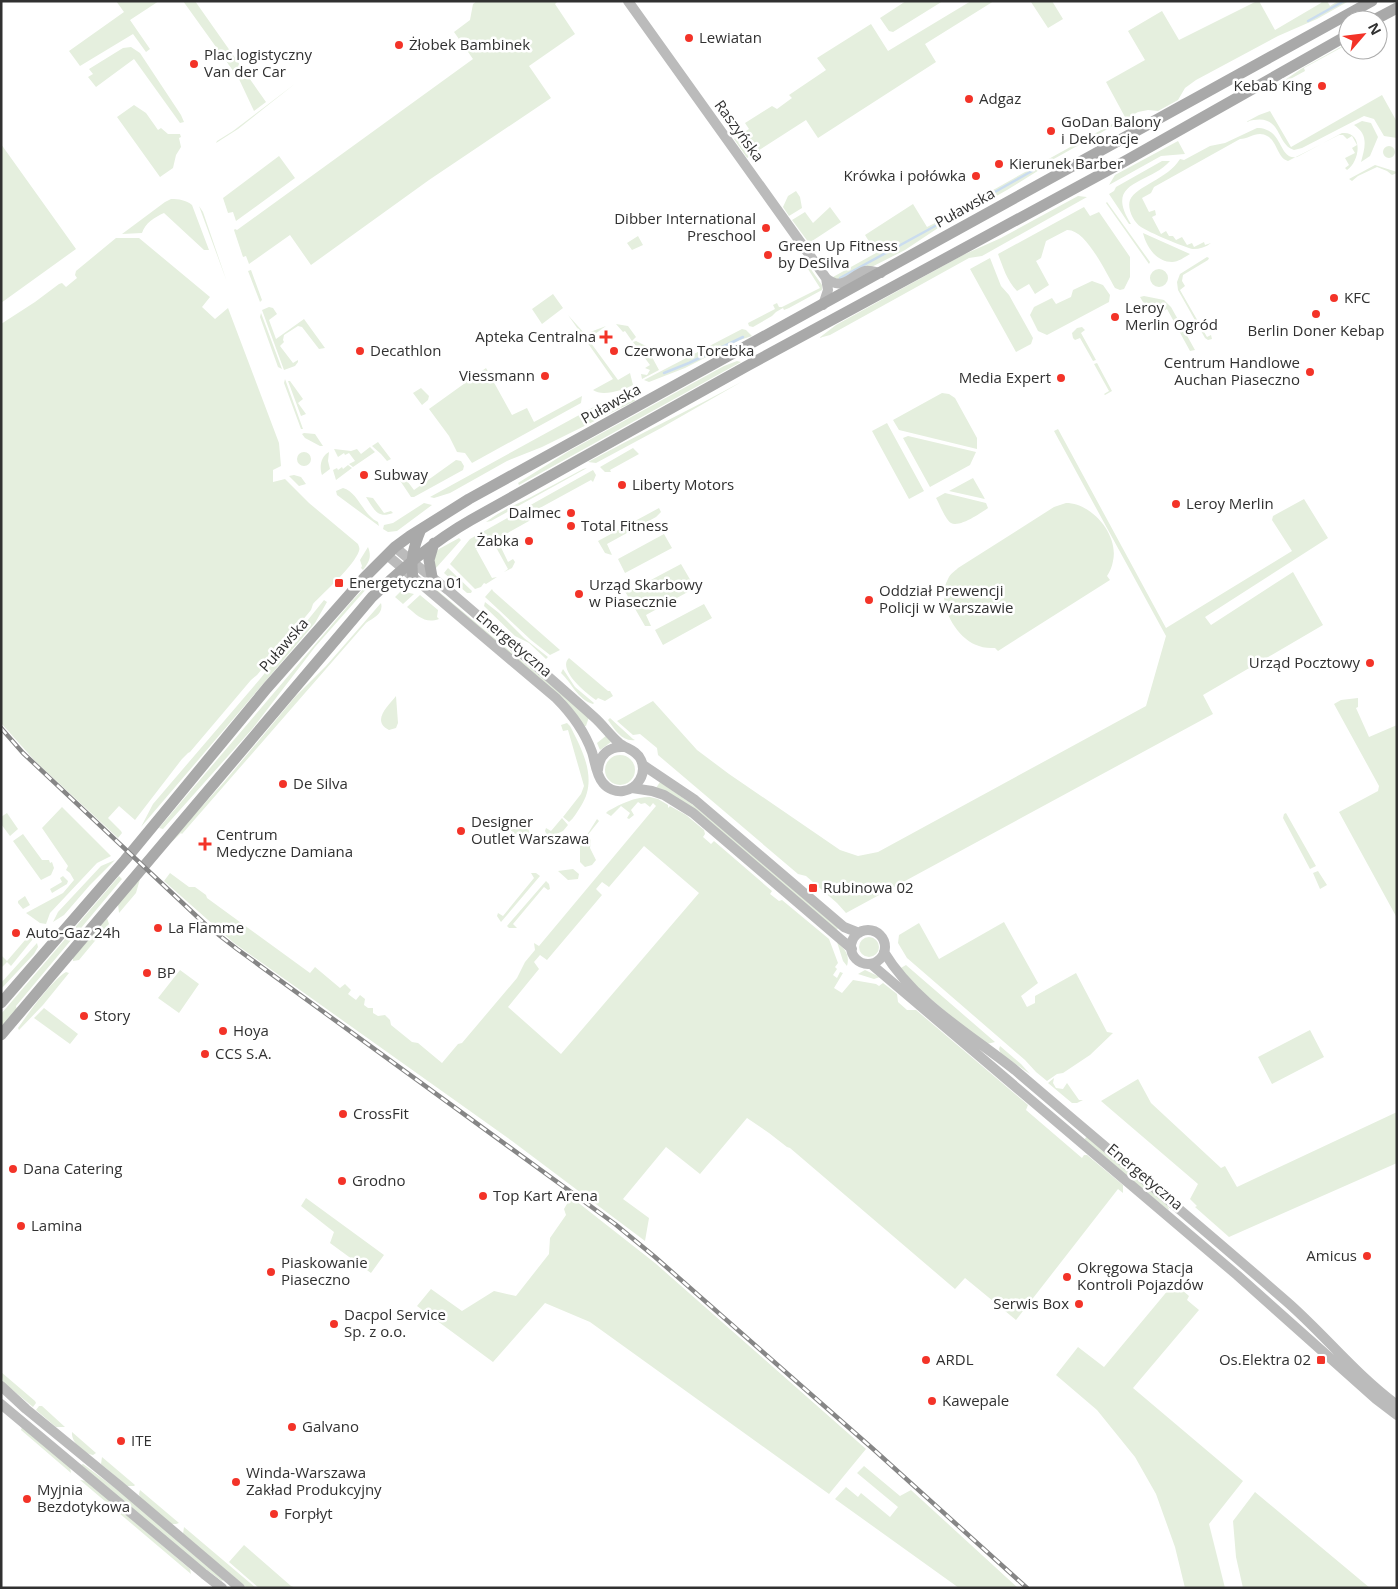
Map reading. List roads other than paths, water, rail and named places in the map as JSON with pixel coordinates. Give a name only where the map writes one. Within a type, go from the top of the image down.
[{"type":"main road","name":"Puławska","points":[[1,1003],[125,860],[267,688],[364,577],[391,551],[421,529],[469,499],[1372,1]]},
{"type":"main road","points":[[1,1035],[372,597],[406,565],[434,543],[465,523],[716,383],[1112,169],[1338,41]]},
{"type":"main road","points":[[406,565],[421,529]]},
{"type":"main road","points":[[432,577],[429,560],[434,543]]},
{"type":"main road","points":[[406,565],[413,578]]},
{"type":"street","name":"Raszyńska","points":[[628,1],[826,278]]},
{"type":"street","points":[[826,278],[834,283],[842,284],[867,270],[881,273]]},
{"type":"street","points":[[823,305],[828,290],[826,278]]},
{"type":"street","name":"Energetyczna","points":[[391,551],[406,565],[432,577],[594,717],[624,747],[634,751],[643,765],[695,800],[844,927],[859,933],[868,931],[876,933],[884,943],[884,952],[894,968],[911,987],[978,1043],[1015,1070],[1248,1268],[1311,1323],[1353,1366],[1397,1405]]},
{"type":"street","name":"Energetyczna","points":[[413,578],[564,706],[576,720],[585,736],[598,773],[603,783],[611,790],[622,792],[632,788],[652,791],[664,795],[693,813],[852,949],[858,960],[865,964],[871,964],[1184,1229],[1294,1324],[1376,1399],[1397,1415]]},
{"type":"street","points":[[598,773],[599,762],[604,753],[613,748],[624,747]]},
{"type":"street","points":[[632,788],[640,780],[643,765]]},
{"type":"street","points":[[852,949],[853,940],[859,933]]},
{"type":"street","points":[[871,964],[879,960],[884,952]]},
{"type":"street","points":[[1,1386],[29,1412],[240,1588]]},
{"type":"street","points":[[1,1404],[222,1588]]},
{"type":"waterway","points":[[1308,21],[1344,1]]},
{"type":"waterway","points":[[949,218],[1032,171]]},
{"type":"waterway","points":[[840,278],[937,225]]},
{"type":"waterway","points":[[664,373],[743,337]]},
{"type":"railway","points":[[1,728],[23,753],[206,925],[615,1224],[872,1448],[1027,1588]]},
{"type":"place","name":"Lewiatan","points":[[689,38]]},
{"type":"place","name":"Żłobek Bambinek","points":[[399,45]]},
{"type":"place","name":"Plac logistyczny Van der Car","points":[[194,64]]},
{"type":"place","name":"Kebab King","points":[[1322,86]]},
{"type":"place","name":"Adgaz","points":[[969,99]]},
{"type":"place","name":"GoDan Balony i Dekoracje","points":[[1051,131]]},
{"type":"place","name":"Kierunek Barber","points":[[999,164]]},
{"type":"place","name":"Krówka i połówka","points":[[976,176]]},
{"type":"place","name":"Dibber International Preschool","points":[[766,228]]},
{"type":"place","name":"Green Up Fitness by DeSilva","points":[[768,255]]},
{"type":"place","name":"KFC","points":[[1334,298]]},
{"type":"place","name":"Berlin Doner Kebap","points":[[1316,314]]},
{"type":"place","name":"Leroy Merlin Ogród","points":[[1115,317]]},
{"type":"place","name":"Apteka Centralna","points":[[606,337]]},
{"type":"place","name":"Decathlon","points":[[360,351]]},
{"type":"place","name":"Czerwona Torebka","points":[[614,351]]},
{"type":"place","name":"Centrum Handlowe Auchan Piaseczno","points":[[1310,372]]},
{"type":"place","name":"Viessmann","points":[[545,376]]},
{"type":"place","name":"Media Expert","points":[[1061,378]]},
{"type":"place","name":"Subway","points":[[364,475]]},
{"type":"place","name":"Liberty Motors","points":[[622,485]]},
{"type":"place","name":"Leroy Merlin","points":[[1176,504]]},
{"type":"place","name":"Dalmec","points":[[571,513]]},
{"type":"place","name":"Total Fitness","points":[[571,526]]},
{"type":"place","name":"Żabka","points":[[529,541]]},
{"type":"place","name":"Energetyczna 01","points":[[339,583]]},
{"type":"place","name":"Urząd Skarbowy w Piasecznie","points":[[579,594]]},
{"type":"place","name":"Oddział Prewencji Policji w Warszawie","points":[[869,600]]},
{"type":"place","name":"Urząd Pocztowy","points":[[1370,663]]},
{"type":"place","name":"De Silva","points":[[283,784]]},
{"type":"place","name":"Designer Outlet Warszawa","points":[[461,831]]},
{"type":"place","name":"Centrum Medyczne Damiana","points":[[205,844]]},
{"type":"place","name":"Rubinowa 02","points":[[813,888]]},
{"type":"place","name":"La Flamme","points":[[158,928]]},
{"type":"place","name":"Auto-Gaz 24h","points":[[16,933]]},
{"type":"place","name":"BP","points":[[147,973]]},
{"type":"place","name":"Story","points":[[84,1016]]},
{"type":"place","name":"Hoya","points":[[223,1031]]},
{"type":"place","name":"CCS S.A.","points":[[205,1054]]},
{"type":"place","name":"CrossFit","points":[[343,1114]]},
{"type":"place","name":"Dana Catering","points":[[13,1169]]},
{"type":"place","name":"Grodno","points":[[342,1181]]},
{"type":"place","name":"Top Kart Arena","points":[[483,1196]]},
{"type":"place","name":"Lamina","points":[[21,1226]]},
{"type":"place","name":"Amicus","points":[[1367,1256]]},
{"type":"place","name":"Piaskowanie Piaseczno","points":[[271,1272]]},
{"type":"place","name":"Okręgowa Stacja Kontroli Pojazdów","points":[[1067,1277]]},
{"type":"place","name":"Serwis Box","points":[[1079,1304]]},
{"type":"place","name":"Dacpol Service Sp. z o.o.","points":[[334,1324]]},
{"type":"place","name":"ARDL","points":[[926,1360]]},
{"type":"place","name":"Os.Elektra 02","points":[[1321,1360]]},
{"type":"place","name":"Kawepale","points":[[932,1401]]},
{"type":"place","name":"Galvano","points":[[292,1427]]},
{"type":"place","name":"ITE","points":[[121,1441]]},
{"type":"place","name":"Winda-Warszawa Zakład Produkcyjny","points":[[236,1482]]},
{"type":"place","name":"Myjnia Bezdotykowa","points":[[27,1499]]},
{"type":"place","name":"Forpłyt","points":[[274,1514]]}]
